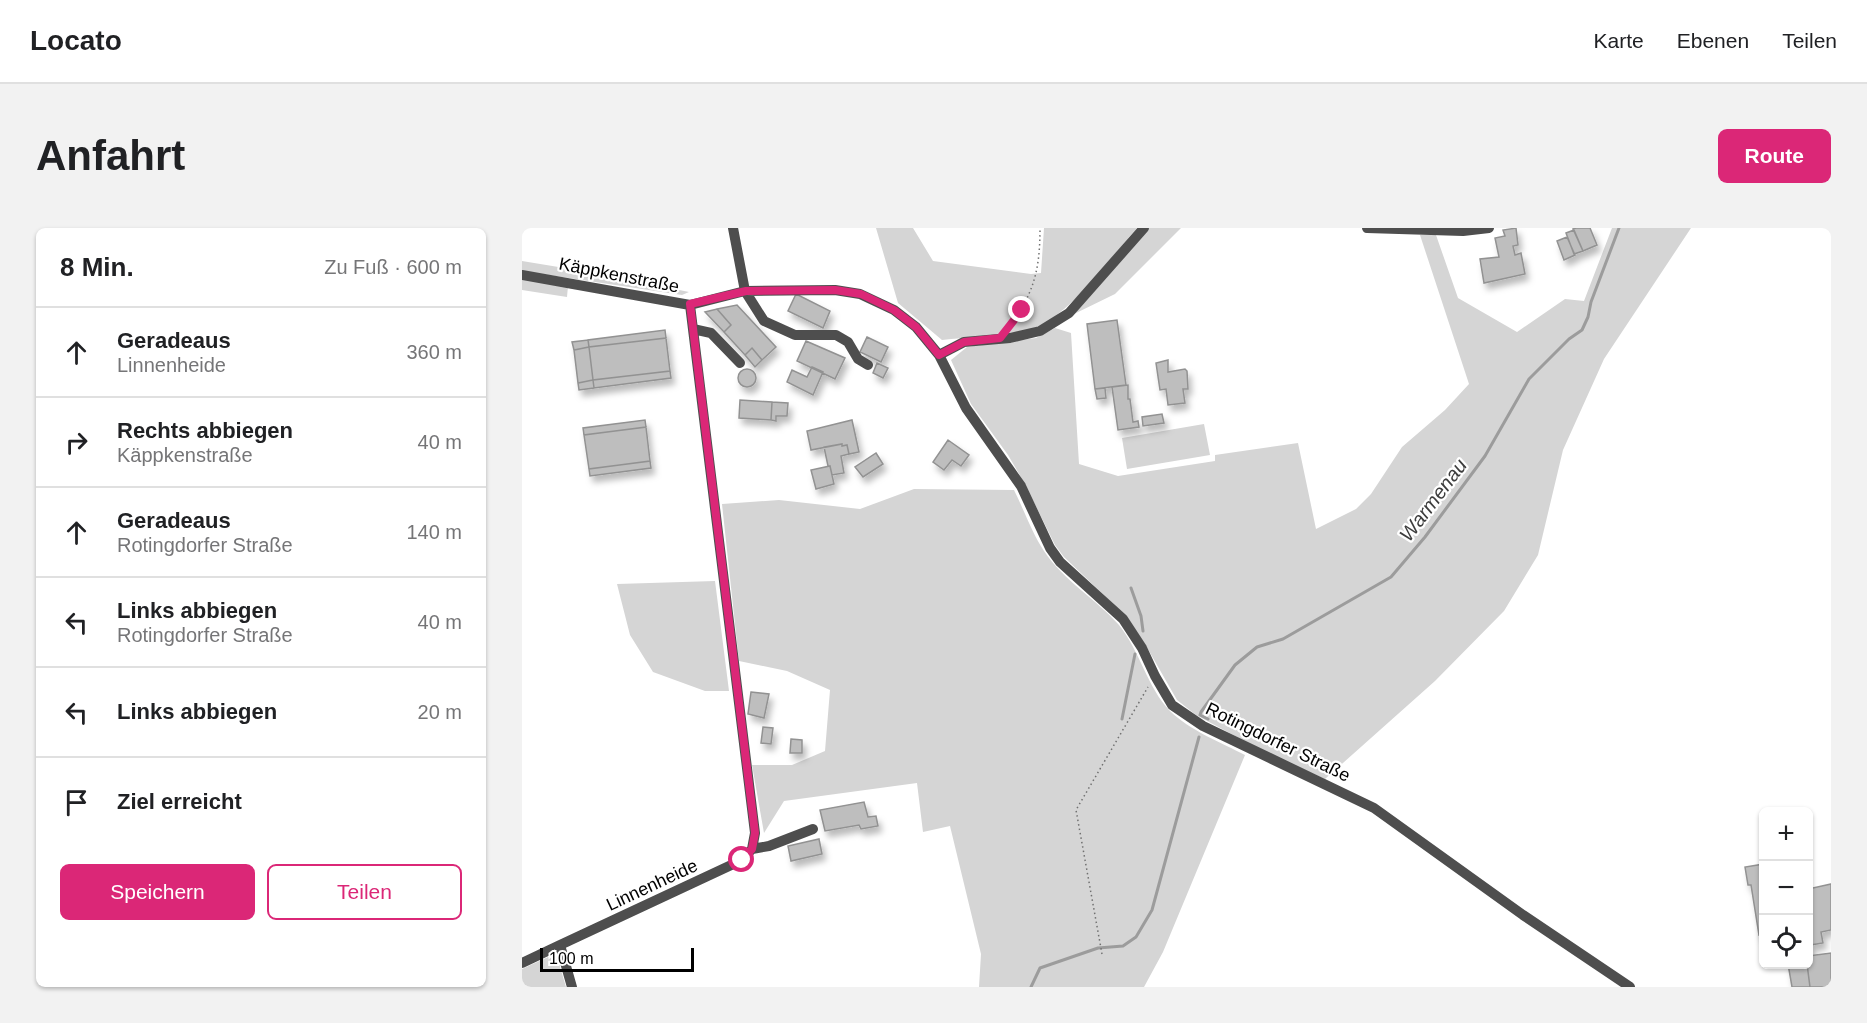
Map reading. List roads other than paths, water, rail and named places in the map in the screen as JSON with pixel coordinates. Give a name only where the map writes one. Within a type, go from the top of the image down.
[{"type":"street","points":[[733,228],[746,291],[764,321],[795,335],[836,335],[848,342],[858,359],[868,365]]},
{"type":"street","points":[[939,355],[964,342],[1040,331],[1069,313],[1144,228]]},
{"type":"street","points":[[1367,228],[1463,231],[1489,228]]},
{"type":"street","name":"Käppkenstraße","points":[[522,275],[690,304],[746,291]]},
{"type":"street","name":"Rotingdorfer Straße","points":[[746,291],[835,290],[861,294],[894,310],[909,321],[939,355],[966,408],[1021,486],[1050,548],[1060,562],[1123,619],[1142,648],[1172,705],[1203,726],[1374,808],[1523,915],[1630,987]]},
{"type":"street","points":[[690,304],[755,833],[752,849],[769,846],[813,829]]},
{"type":"street","points":[[693,329],[711,333],[740,363]]},
{"type":"street","name":"Linnenheide","points":[[560,945],[742,860],[752,849]]},
{"type":"street","points":[[522,963],[560,945],[572,987]]},
{"type":"waterway","name":"Warmenau","points":[[1208,719],[1200,715],[1201,712],[1235,665],[1257,647],[1283,639],[1391,577],[1425,537],[1485,456],[1529,379],[1569,339],[1582,330],[1619,228]]},
{"type":"waterway","points":[[1131,588],[1141,616],[1143,631]]},
{"type":"waterway","points":[[1122,719],[1135,654]]},
{"type":"waterway","name":"Warmenau","points":[[1031,987],[1040,968],[1098,948],[1123,946],[1136,937],[1152,910],[1199,737]]}]
